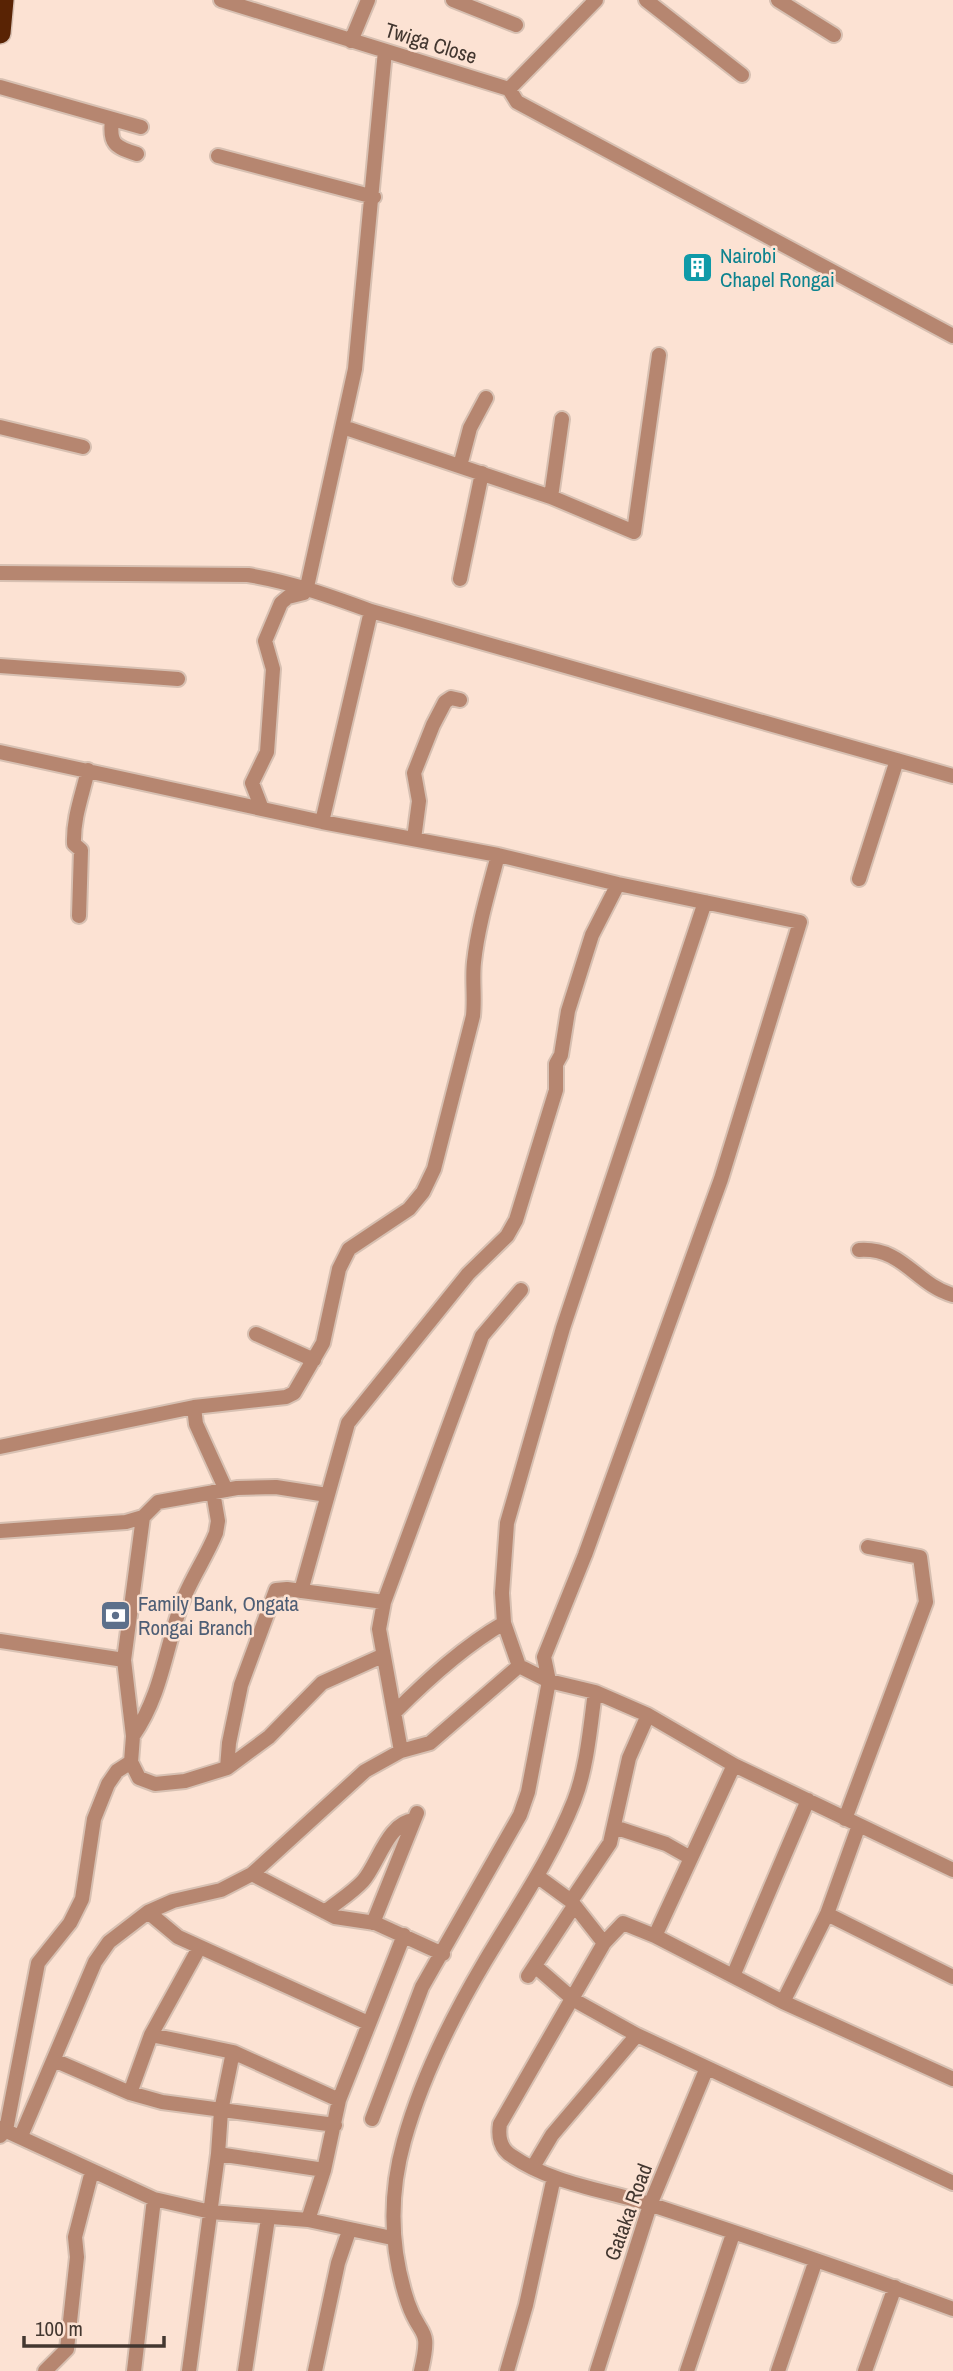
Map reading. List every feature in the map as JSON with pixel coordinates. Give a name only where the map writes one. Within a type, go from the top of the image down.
[{"type":"highway","points":[[0,33],[3,0]]},
{"type":"street","name":"Twiga Close","points":[[221,0],[509,89]]},
{"type":"street","points":[[351,41],[368,0]]},
{"type":"street","points":[[453,0],[516,24]]},
{"type":"street","points":[[596,0],[509,89],[517,102],[953,336]]},
{"type":"street","points":[[646,0],[742,75]]},
{"type":"street","points":[[778,0],[834,35]]},
{"type":"street","points":[[305,590],[355,369],[385,51]]},
{"type":"street","points":[[0,88],[141,127]]},
{"type":"street","points":[[112,120],[110,134],[115,147],[137,155]]},
{"type":"street","points":[[218,156],[373,198]]},
{"type":"street","points":[[343,427],[551,497],[630,532],[636,529],[659,355]]},
{"type":"street","points":[[460,466],[470,428],[486,398]]},
{"type":"street","points":[[551,497],[562,419]]},
{"type":"street","points":[[0,427],[83,447]]},
{"type":"street","points":[[460,579],[482,473]]},
{"type":"street","points":[[0,573],[248,575],[953,776]]},
{"type":"street","points":[[262,809],[253,783],[267,752],[273,670],[265,641],[281,603],[305,590]]},
{"type":"street","points":[[322,822],[371,611]]},
{"type":"street","points":[[0,666],[178,679]]},
{"type":"street","points":[[414,839],[419,802],[414,773],[427,736],[445,702],[451,698],[460,700]]},
{"type":"street","points":[[0,752],[322,822],[498,855],[618,884],[800,922],[722,1179],[585,1555],[544,1657],[549,1681],[528,1792],[520,1815],[422,1987],[372,2119]]},
{"type":"street","points":[[859,879],[897,760]]},
{"type":"street","points":[[79,916],[81,850],[74,844],[74,817],[88,770]]},
{"type":"street","points":[[0,1447],[194,1407],[286,1397],[303,1380],[323,1342],[339,1269],[349,1249],[359,1239],[409,1209],[423,1192],[434,1169],[473,1016],[478,933],[498,855]]},
{"type":"street","points":[[301,1591],[348,1423],[468,1274],[507,1236],[516,1220],[556,1090],[556,1064],[561,1055],[568,1011],[592,935],[618,884]]},
{"type":"street","points":[[705,902],[563,1328],[507,1522],[502,1593],[504,1623],[519,1667],[549,1681],[596,1692],[648,1715],[734,1765],[953,1870]]},
{"type":"street","points":[[859,1250],[883,1251],[933,1287],[953,1295]]},
{"type":"street","points":[[401,1751],[383,1656],[380,1629],[384,1602],[482,1336],[521,1290]]},
{"type":"street","points":[[256,1334],[314,1360]]},
{"type":"street","points":[[133,1736],[148,1714],[163,1674],[180,1608],[216,1533],[219,1491],[196,1423],[194,1407]]},
{"type":"street","points":[[0,1531],[127,1522],[143,1517],[158,1502],[219,1491],[276,1487],[327,1495]]},
{"type":"street","points":[[143,1517],[124,1660],[133,1736],[131,1762],[139,1778],[155,1784],[185,1781],[227,1768],[269,1737],[322,1683],[383,1656]]},
{"type":"street","points":[[845,1819],[926,1598],[920,1558],[868,1547]]},
{"type":"street","points":[[227,1768],[229,1742],[241,1685],[271,1597],[276,1590],[384,1602]]},
{"type":"street","points":[[395,1712],[422,1685],[484,1634],[504,1623]]},
{"type":"street","points":[[0,1641],[124,1660]]},
{"type":"street","points":[[21,2136],[95,1962],[109,1942],[148,1912],[173,1900],[221,1890],[252,1874],[365,1771],[401,1751],[430,1742],[519,1667]]},
{"type":"street","points":[[421,2371],[427,2337],[408,2305],[392,2238],[403,2145],[422,2089],[483,1964],[537,1876],[575,1799],[596,1692]]},
{"type":"street","points":[[648,1715],[629,1758],[614,1827],[597,1865],[532,1971],[573,2000],[636,2035],[706,2070],[953,2183]]},
{"type":"street","points":[[131,1762],[117,1771],[108,1784],[94,1819],[82,1899],[70,1923],[38,1963],[2,2131],[21,2136],[154,2199],[211,2212],[308,2220],[349,2231],[392,2238]]},
{"type":"street","points":[[655,1936],[734,1765]]},
{"type":"street","points":[[733,1976],[808,1800]]},
{"type":"street","points":[[325,1912],[362,1882],[391,1836],[403,1823],[416,1816],[373,1923]]},
{"type":"street","points":[[783,2002],[827,1914],[859,1825]]},
{"type":"street","points":[[614,1827],[666,1844],[690,1857]]},
{"type":"street","points":[[252,1874],[335,1917],[373,1923],[443,1954]]},
{"type":"street","points":[[537,1876],[573,1904],[604,1944]]},
{"type":"street","points":[[148,1912],[178,1937],[199,1948],[368,2024]]},
{"type":"street","points":[[827,1914],[953,1978]]},
{"type":"street","points":[[953,2079],[783,2002],[655,1936],[623,1923],[604,1944],[500,2124],[498,2135],[510,2156],[554,2177],[650,2205],[953,2309]]},
{"type":"street","points":[[308,2220],[324,2170],[339,2099],[404,1935]]},
{"type":"street","points":[[130,2093],[151,2035],[199,1948]]},
{"type":"street","points":[[151,2035],[233,2052],[339,2099]]},
{"type":"street","points":[[533,2166],[552,2135],[636,2035]]},
{"type":"street","points":[[189,2371],[211,2212],[221,2111],[233,2052]]},
{"type":"street","points":[[54,2060],[130,2093],[162,2102],[335,2125]]},
{"type":"street","name":"Gataka Road","points":[[597,2371],[650,2205],[706,2070]]},
{"type":"street","points":[[218,2154],[324,2170]]},
{"type":"street","points":[[45,2371],[67,2349],[77,2258],[75,2237],[92,2171]]},
{"type":"street","points":[[507,2371],[526,2305],[554,2177]]},
{"type":"street","points":[[134,2371],[154,2199]]},
{"type":"street","points":[[245,2371],[268,2218]]},
{"type":"street","points":[[316,2371],[338,2263],[349,2231]]},
{"type":"street","points":[[687,2371],[733,2234]]},
{"type":"street","points":[[778,2371],[816,2260]]},
{"type":"street","points":[[865,2371],[895,2287]]},
{"type":"place","name":"Nairobi Chapel Rongai","points":[[697,267]]},
{"type":"place","name":"Family Bank, Ongata Rongai Branch","points":[[115,1615]]}]
